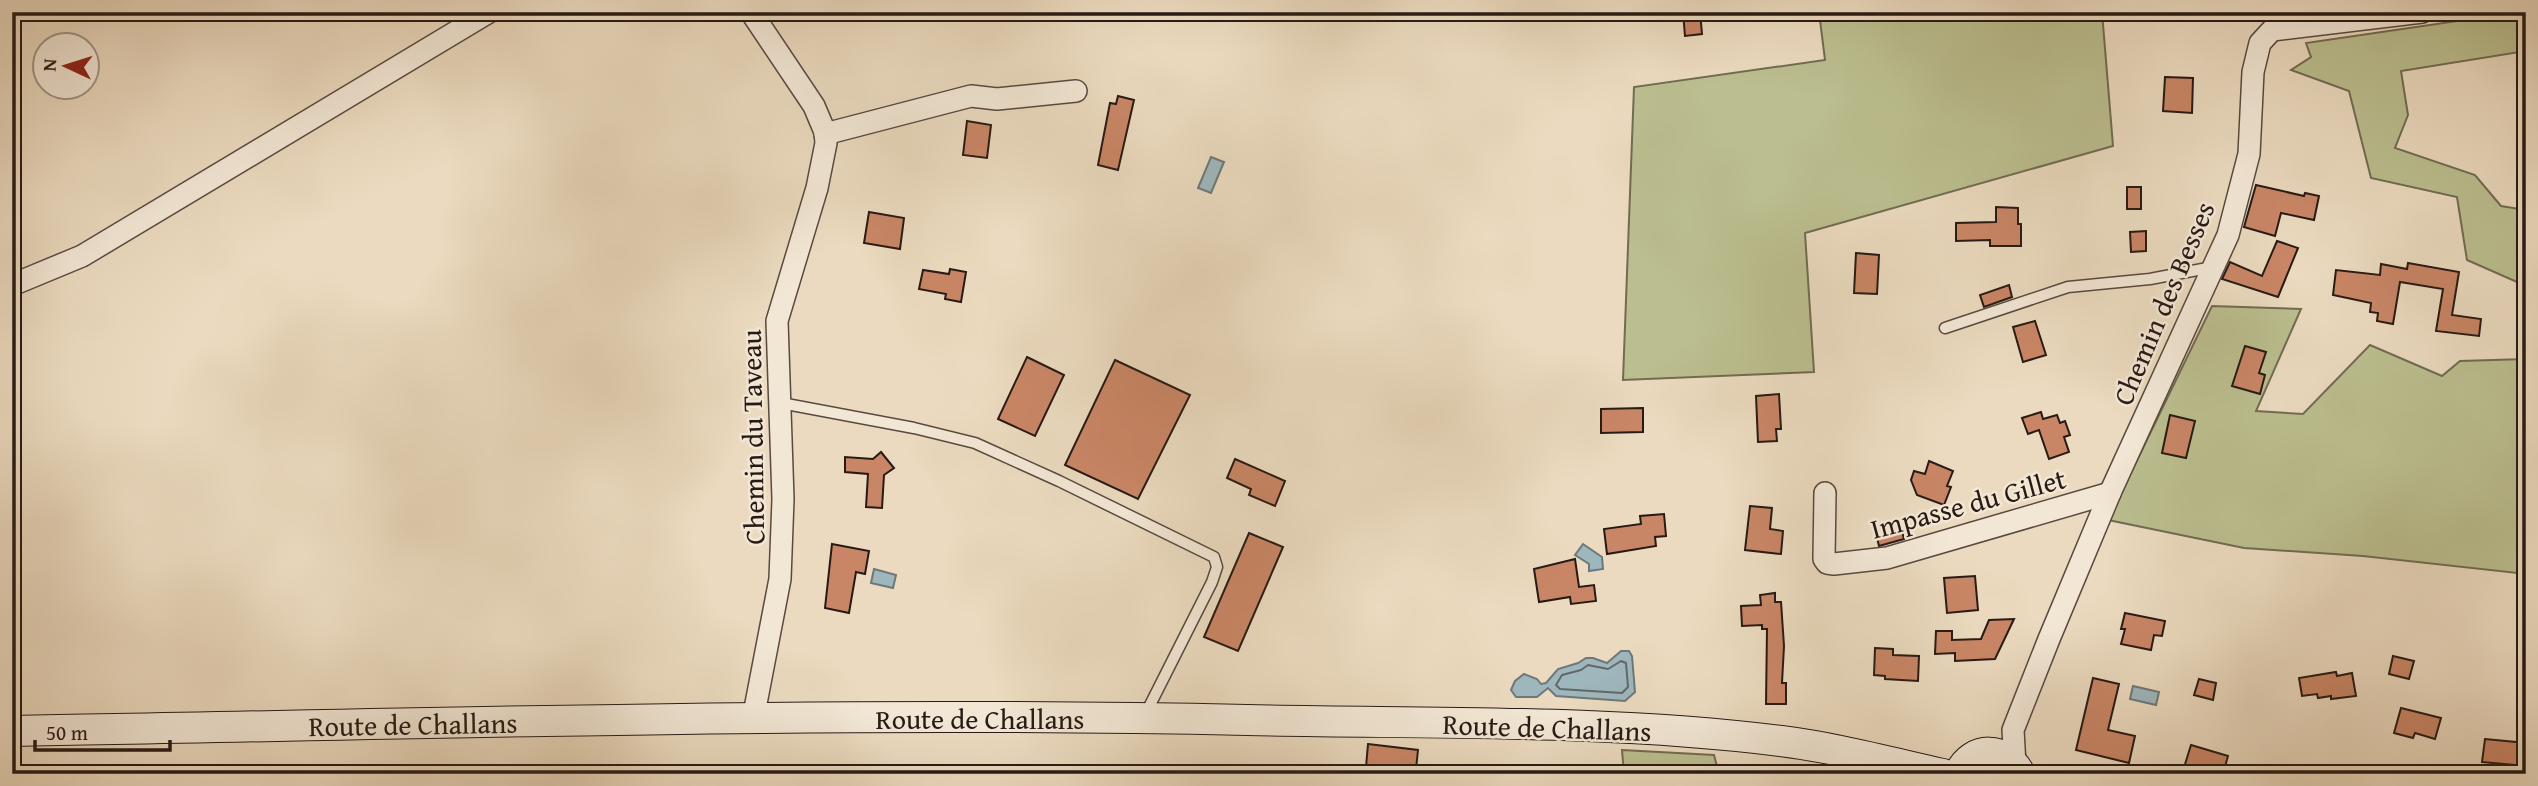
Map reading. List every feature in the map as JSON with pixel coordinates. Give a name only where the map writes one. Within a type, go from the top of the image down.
[{"type":"main road","name":"Route de Challans","points":[[12,731],[967,716],[1501,724],[1688,731],[1808,745],[1958,768],[1994,752],[2006,757],[2018,769]]},
{"type":"street","points":[[12,285],[82,256],[489,12]]},
{"type":"street","name":"Chemin du Taveau","points":[[751,12],[814,106],[825,135],[824,156],[817,188],[777,321],[783,499],[780,579],[753,719]]},
{"type":"street","name":"Chemin des Besses","points":[[2018,769],[2013,730],[2110,493],[2228,235],[2249,154],[2253,72],[2260,43],[2272,30],[2422,12]]},
{"type":"street","points":[[825,135],[899,113],[971,96],[997,99],[1076,91]]},
{"type":"street","name":"Impasse du Gillet","points":[[1825,493],[1824,559],[1827,563],[1834,564],[1887,558],[2110,493]]},
{"type":"street","points":[[1958,768],[1999,744],[2013,730]]},
{"type":"lane","points":[[1945,328],[2068,287],[2150,279],[2213,267]]},
{"type":"lane","points":[[781,403],[903,426],[975,443],[1214,556],[1217,566],[1212,582],[1144,718]]},
{"type":"green space","points":[[1819,12],[2102,12],[2113,146],[1805,233],[1814,372],[1623,380],[1634,87],[1825,60]]},
{"type":"green space","points":[[2526,12],[2526,51],[2401,71],[2408,115],[2395,148],[2475,175],[2501,206],[2526,210],[2526,286],[2467,260],[2457,197],[2371,178],[2349,91],[2291,70],[2311,57],[2306,43]]},
{"type":"green space","points":[[2212,306],[2301,309],[2256,411],[2303,414],[2370,345],[2442,376],[2460,361],[2526,359],[2526,574],[2363,556],[2244,548],[2108,520]]},
{"type":"green space","points":[[1622,750],[1714,755],[1719,774],[1624,774]]},
{"type":"water","points":[[1211,157],[1224,162],[1211,193],[1198,188]]},
{"type":"water","points":[[1583,544],[1602,557],[1603,569],[1589,571],[1589,564],[1575,555]]},
{"type":"water","points":[[874,569],[896,575],[893,588],[871,583]]},
{"type":"water","points":[[1621,651],[1629,651],[1632,656],[1635,692],[1625,701],[1556,696],[1548,688],[1537,697],[1516,697],[1511,690],[1515,681],[1524,674],[1537,679],[1541,684],[1546,683],[1558,669],[1586,658],[1607,663]]},
{"type":"water","points":[[2133,686],[2159,692],[2156,705],[2130,699]]},
{"type":"building","points":[[1683,12],[1700,12],[1702,34],[1685,36]]},
{"type":"building","points":[[2165,77],[2193,78],[2192,113],[2163,111]]},
{"type":"building","points":[[1118,96],[1134,100],[1118,170],[1098,165],[1110,103],[1116,104]]},
{"type":"building","points":[[967,121],[991,125],[987,158],[963,155]]},
{"type":"building","points":[[2256,185],[2304,196],[2305,193],[2319,196],[2314,220],[2281,213],[2275,236],[2244,227]]},
{"type":"building","points":[[2127,187],[2141,187],[2141,209],[2127,209]]},
{"type":"building","points":[[1996,207],[2018,208],[2021,246],[1990,246],[1990,240],[1956,241],[1956,223],[1996,222]]},
{"type":"building","points":[[869,212],[904,218],[900,249],[864,243]]},
{"type":"building","points":[[2146,231],[2146,251],[2131,252],[2130,232]]},
{"type":"building","points":[[2277,241],[2298,248],[2278,297],[2222,279],[2230,262],[2262,276]]},
{"type":"building","points":[[1856,253],[1879,255],[1877,294],[1854,293]]},
{"type":"building","points":[[2408,263],[2459,272],[2452,315],[2481,319],[2479,336],[2436,331],[2443,289],[2400,282],[2393,324],[2377,321],[2378,313],[2370,312],[2371,303],[2333,295],[2336,270],[2380,275],[2381,264],[2407,269]]},
{"type":"building","points":[[950,269],[966,272],[961,302],[945,299],[946,294],[919,289],[923,270],[949,274]]},
{"type":"building","points":[[2009,285],[2012,297],[1984,307],[1980,295]]},
{"type":"building","points":[[2035,321],[2046,355],[2023,362],[2013,327]]},
{"type":"building","points":[[2245,346],[2266,352],[2259,373],[2265,375],[2260,394],[2232,386]]},
{"type":"building","points":[[1027,357],[1064,375],[1035,436],[998,419]]},
{"type":"building","points":[[1115,360],[1190,395],[1138,499],[1065,465]]},
{"type":"building","points":[[1779,394],[1781,429],[1776,429],[1777,441],[1758,442],[1756,396]]},
{"type":"building","points":[[1643,408],[1643,432],[1601,433],[1601,409]]},
{"type":"building","points":[[2041,412],[2043,419],[2057,415],[2060,423],[2065,421],[2070,435],[2064,437],[2069,452],[2049,459],[2039,430],[2028,434],[2022,418]]},
{"type":"building","points":[[2170,415],[2195,421],[2186,458],[2162,453]]},
{"type":"building","points":[[881,452],[894,468],[884,475],[882,508],[866,507],[868,474],[845,472],[845,457],[873,459]]},
{"type":"building","points":[[1235,459],[1285,481],[1275,506],[1249,495],[1251,489],[1227,478]]},
{"type":"building","points":[[1929,461],[1953,471],[1947,486],[1951,487],[1944,505],[1917,495],[1911,480],[1914,471],[1925,474]]},
{"type":"building","points":[[1750,506],[1772,508],[1770,529],[1783,531],[1781,554],[1745,550]]},
{"type":"building","points":[[1664,514],[1666,536],[1655,537],[1656,546],[1607,554],[1604,529],[1641,524],[1640,516]]},
{"type":"building","points":[[1902,531],[1904,539],[1879,546],[1877,538]]},
{"type":"building","points":[[1249,533],[1283,547],[1238,651],[1204,637]]},
{"type":"building","points":[[832,544],[869,551],[865,574],[856,572],[849,613],[825,608]]},
{"type":"building","points":[[1575,559],[1579,587],[1594,585],[1596,601],[1571,604],[1570,597],[1539,602],[1534,569]]},
{"type":"building","points":[[1975,576],[1978,610],[1947,613],[1944,578]]},
{"type":"building","points":[[1775,593],[1775,602],[1781,602],[1784,646],[1782,683],[1786,683],[1786,704],[1766,704],[1767,629],[1762,629],[1762,625],[1742,626],[1741,606],[1761,605],[1760,595]]},
{"type":"building","points":[[2125,613],[2165,621],[2162,636],[2154,635],[2151,650],[2121,644]]},
{"type":"building","points":[[2014,619],[1995,659],[1955,661],[1955,653],[1935,654],[1936,631],[1952,631],[1952,640],[1981,639],[1989,620]]},
{"type":"building","points":[[1875,648],[1893,649],[1893,655],[1919,656],[1918,681],[1885,679],[1885,676],[1874,675]]},
{"type":"building","points":[[2393,656],[2414,661],[2409,679],[2389,674]]},
{"type":"building","points":[[2336,672],[2337,676],[2352,673],[2356,696],[2331,699],[2331,696],[2318,698],[2317,694],[2302,696],[2299,678]]},
{"type":"building","points":[[2093,678],[2119,684],[2108,730],[2135,736],[2129,763],[2076,750]]},
{"type":"building","points":[[2199,679],[2216,683],[2213,700],[2194,695]]},
{"type":"building","points":[[2401,708],[2441,718],[2435,739],[2415,733],[2413,738],[2394,733]]},
{"type":"building","points":[[2485,739],[2526,743],[2526,766],[2482,762]]},
{"type":"building","points":[[1368,744],[1418,750],[1416,769],[1366,767]]},
{"type":"building","points":[[2191,745],[2228,756],[2223,774],[2182,774]]}]
